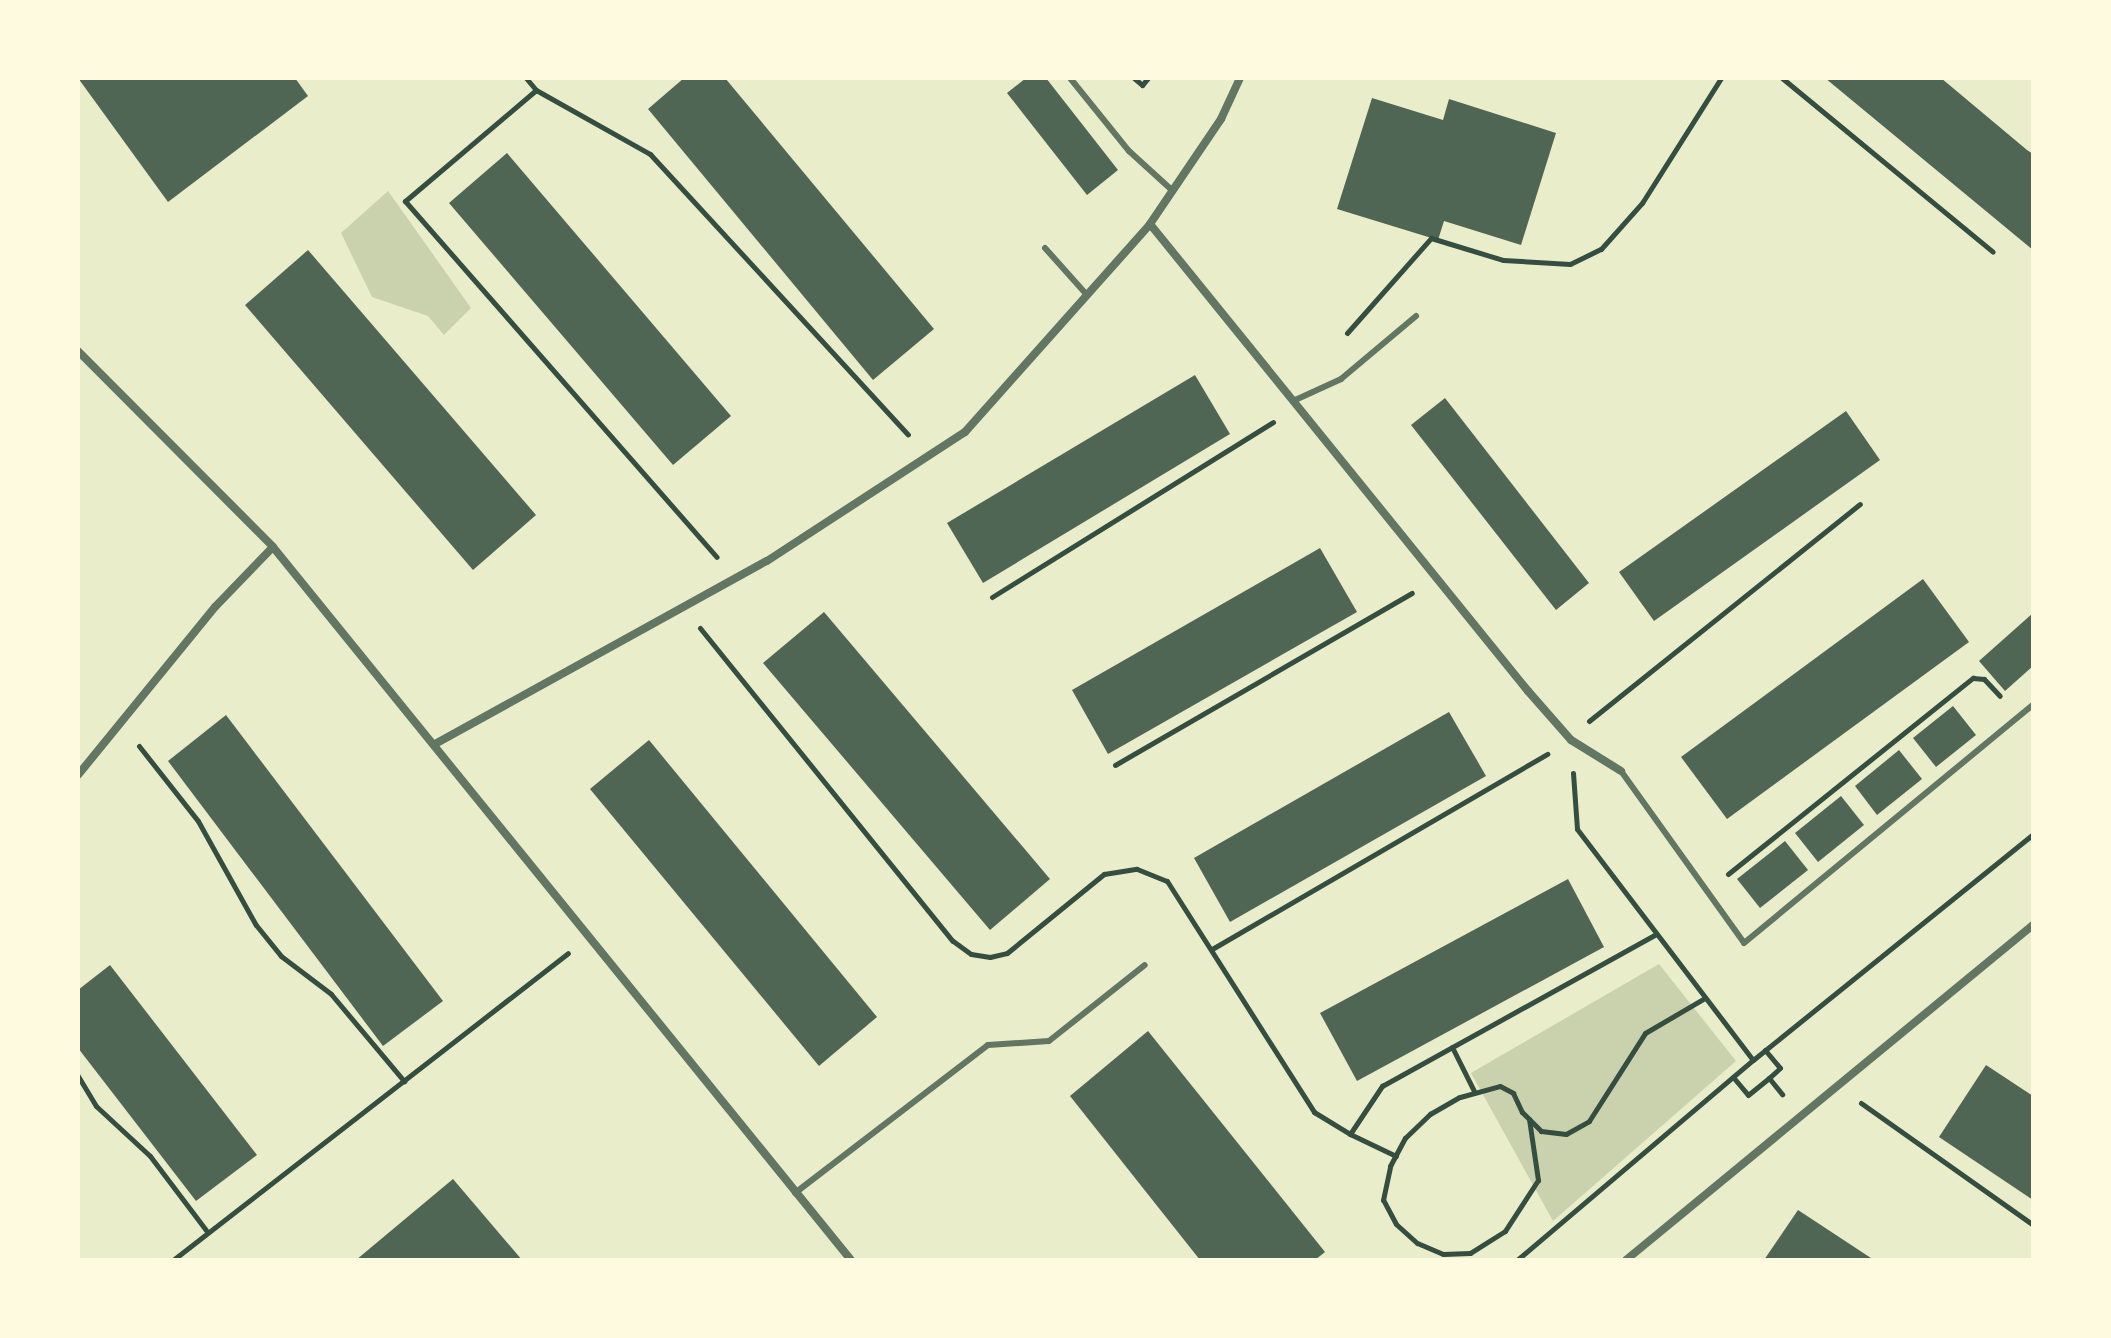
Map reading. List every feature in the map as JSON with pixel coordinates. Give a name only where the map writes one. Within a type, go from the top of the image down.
[{"type":"street","points":[[435,744],[736,579],[965,432],[1150,224],[1221,119],[1240,78]]},
{"type":"street","points":[[1150,224],[1571,740],[1621,771]]},
{"type":"street","points":[[78,351],[273,547],[591,935],[851,1260]]},
{"type":"street","points":[[78,775],[121,727],[182,646],[273,547]]},
{"type":"street","points":[[1626,1260],[2033,925]]},
{"type":"lane","points":[[1070,78],[1129,151],[1173,191]]},
{"type":"lane","points":[[1045,248],[1087,295]]},
{"type":"lane","points":[[1295,404],[1341,379],[1416,316]]},
{"type":"lane","points":[[1621,771],[1744,943],[2033,705]]},
{"type":"lane","points":[[795,1193],[988,1045],[1049,1041],[1145,965]]},
{"type":"path","points":[[526,78],[536,90],[650,154],[927,457]]},
{"type":"path","points":[[1134,78],[1142,85],[1148,78]]},
{"type":"path","points":[[1340,339],[1431,238],[1503,260],[1570,264],[1601,249],[1642,203],[1721,78]]},
{"type":"path","points":[[1782,78],[1993,252]]},
{"type":"path","points":[[536,90],[405,201],[736,579]]},
{"type":"path","points":[[992,597],[1295,404]]},
{"type":"path","points":[[1115,765],[1437,579]]},
{"type":"path","points":[[684,607],[953,941],[971,954],[990,957],[1007,953],[1104,874],[1137,869],[1167,881],[1314,1112],[1396,1156]]},
{"type":"path","points":[[1707,891],[1973,678],[1984,679],[2019,717]]},
{"type":"path","points":[[121,727],[198,821],[256,925],[281,956],[331,994],[404,1081]]},
{"type":"path","points":[[1571,740],[1577,829],[1753,1060]]},
{"type":"path","points":[[1517,1260],[1765,1050],[2033,834]]},
{"type":"path","points":[[1350,1134],[1382,1086],[1656,934]]},
{"type":"path","points":[[173,1260],[206,1230],[591,935]]},
{"type":"path","points":[[1529,1119],[1538,1180],[1505,1231],[1470,1253],[1443,1254],[1417,1243],[1396,1224],[1383,1200],[1396,1156],[1405,1138],[1430,1114],[1474,1091],[1500,1086],[1513,1093],[1529,1119],[1541,1131],[1566,1134],[1589,1121],[1645,1033],[1705,998]]},
{"type":"path","points":[[1452,1047],[1474,1091]]},
{"type":"path","points":[[1733,1077],[1748,1095],[1769,1078],[1780,1068],[1765,1050]]},
{"type":"path","points":[[78,1076],[96,1106],[150,1156],[206,1230]]},
{"type":"path","points":[[1769,1078],[1780,1092]]},
{"type":"path","points":[[1836,1086],[2033,1225]]},
{"type":"green space","points":[[388,191],[471,308],[444,335],[428,316],[372,297],[341,233]]},
{"type":"green space","points":[[1659,964],[1736,1061],[1553,1221],[1471,1073]]},
{"type":"building","points":[[78,78],[295,78],[308,96],[168,202]]},
{"type":"building","points":[[684,78],[725,78],[934,329],[873,380],[648,109]]},
{"type":"building","points":[[1026,78],[1046,78],[1118,170],[1087,195],[1007,93]]},
{"type":"building","points":[[1825,78],[1941,78],[2033,154],[2033,250]]},
{"type":"building","points":[[1372,98],[1443,120],[1449,99],[1556,133],[1521,245],[1444,221],[1438,240],[1337,209]]},
{"type":"building","points":[[507,153],[731,416],[673,465],[449,203]]},
{"type":"building","points":[[308,250],[536,515],[473,570],[245,305]]},
{"type":"building","points":[[1195,375],[1230,434],[983,583],[947,523]]},
{"type":"building","points":[[1445,398],[1589,583],[1556,610],[1411,425]]},
{"type":"building","points":[[1846,411],[1880,460],[1654,621],[1619,572]]},
{"type":"building","points":[[1320,548],[1357,612],[1108,754],[1072,690]]},
{"type":"building","points":[[1923,579],[1969,642],[1727,819],[1681,757]]},
{"type":"building","points":[[824,612],[1050,879],[990,930],[763,663]]},
{"type":"building","points":[[2033,613],[2033,666],[2005,691],[1979,661]]},
{"type":"building","points":[[1953,706],[1976,735],[1936,767],[1913,738]]},
{"type":"building","points":[[1449,712],[1486,776],[1230,922],[1194,858]]},
{"type":"building","points":[[226,715],[443,1001],[383,1046],[168,761]]},
{"type":"building","points":[[649,740],[877,1017],[819,1066],[590,789]]},
{"type":"building","points":[[1899,750],[1922,779],[1877,815],[1855,786]]},
{"type":"building","points":[[1841,796],[1864,825],[1818,862],[1795,833]]},
{"type":"building","points":[[1785,841],[1808,870],[1760,908],[1737,879]]},
{"type":"building","points":[[1568,879],[1604,947],[1357,1081],[1320,1013]]},
{"type":"building","points":[[110,965],[257,1155],[196,1201],[78,1048],[78,990]]},
{"type":"building","points":[[1148,1031],[1325,1252],[1315,1260],[1200,1260],[1070,1096]]},
{"type":"building","points":[[1986,1065],[2033,1096],[2033,1200],[1939,1137]]},
{"type":"building","points":[[453,1179],[522,1260],[356,1260]]},
{"type":"building","points":[[1798,1210],[1874,1260],[1764,1260]]}]
